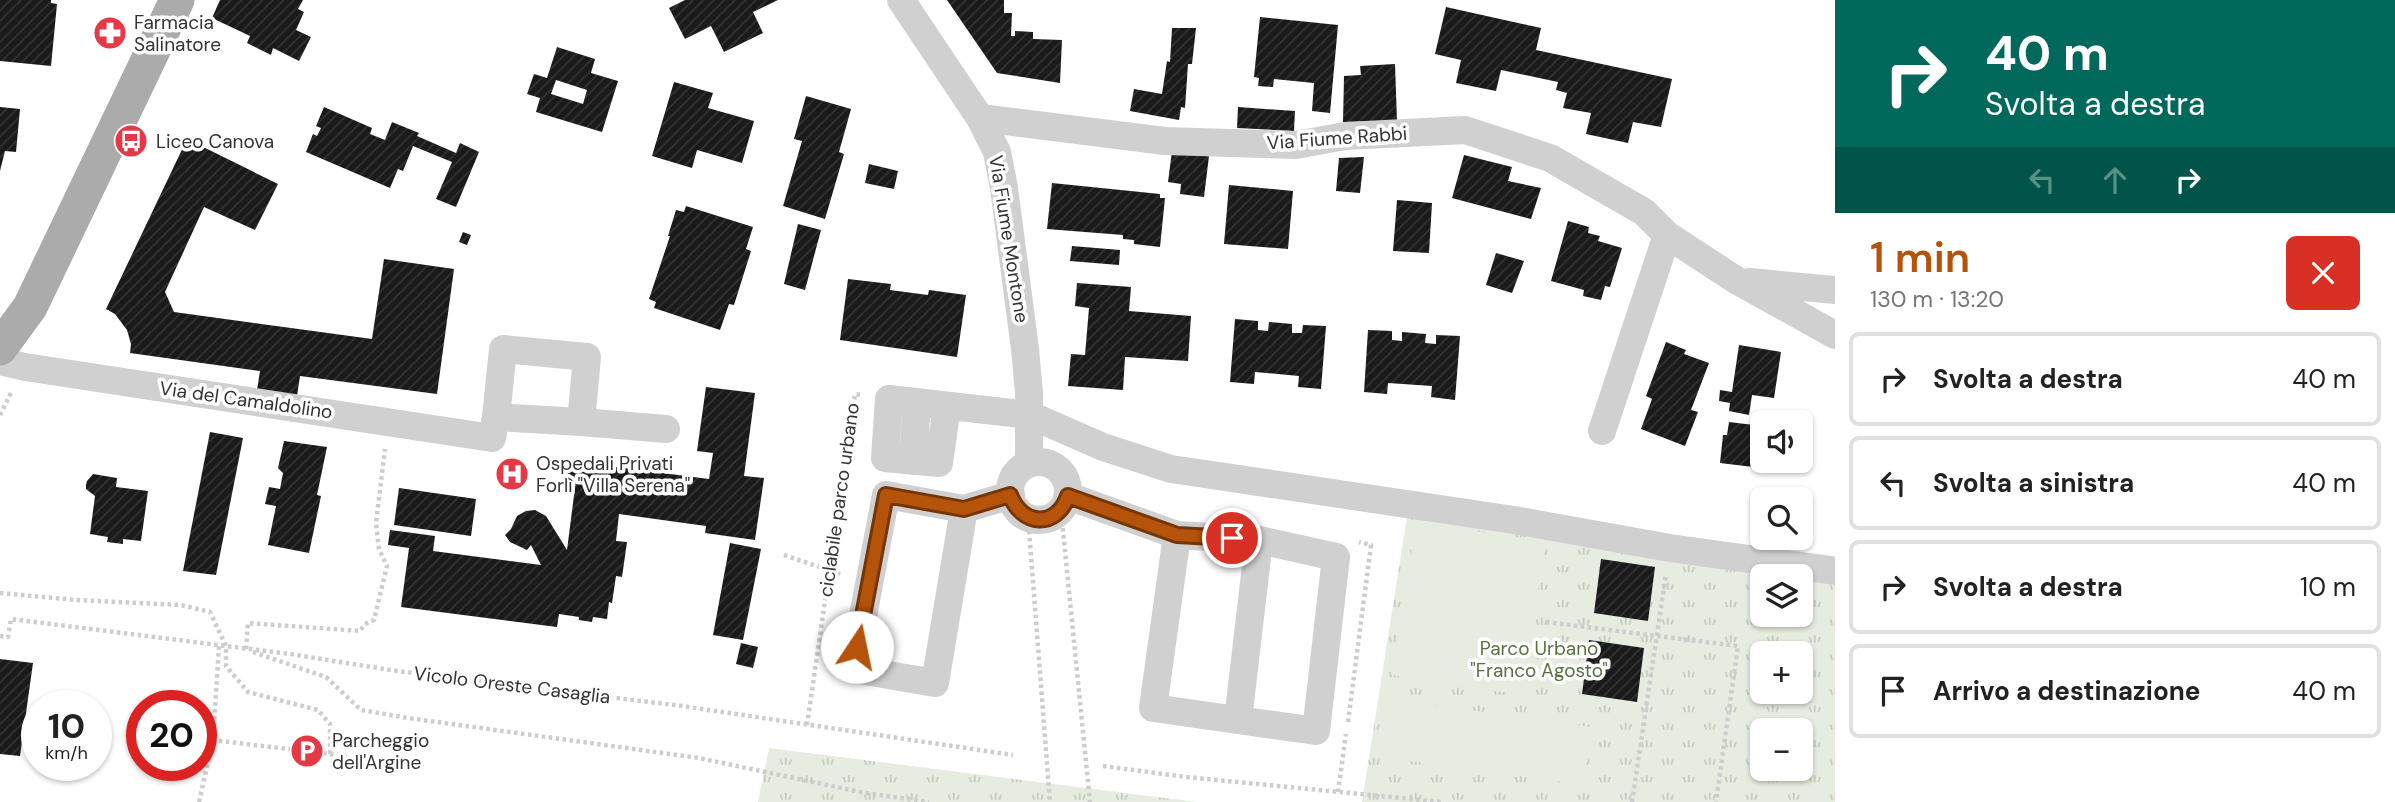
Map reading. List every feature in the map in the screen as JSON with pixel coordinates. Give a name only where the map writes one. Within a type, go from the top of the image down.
[{"type":"main road","points":[[0,348],[30,307],[177,0]]},
{"type":"street","name":"Via Fiume Montone","points":[[901,0],[981,118],[997,152],[1025,349],[1030,415],[1029,464]]},
{"type":"street","name":"Via Fiume Rabbi","points":[[981,118],[1165,142],[1296,145],[1345,136],[1465,130],[1550,158],[1644,212],[1667,235],[1736,281],[1835,335]]},
{"type":"street","points":[[1602,431],[1667,235]]},
{"type":"street","name":"Via Fiume Rabbi","points":[[1736,281],[1835,290]]},
{"type":"street","points":[[494,428],[503,349],[587,357],[581,422]]},
{"type":"street","name":"Via del Camaldolino","points":[[0,361],[38,369],[389,421],[494,428],[581,422],[666,429]]},
{"type":"street","points":[[947,406],[939,463],[885,458],[889,399],[1030,415],[1103,447],[1171,469],[1514,520],[1670,548],[1835,571]]},
{"type":"street","points":[[913,461],[917,403]]},
{"type":"street","points":[[1046,463],[1061,472],[1066,479],[1064,503],[1046,519],[1028,517],[1020,512],[1010,495],[1014,476],[1020,468],[1029,464],[1046,463]]},
{"type":"street","points":[[964,509],[935,683],[853,669],[886,495],[964,509],[1010,495]]},
{"type":"street","points":[[1064,503],[1177,535],[1259,540],[1336,557],[1316,731],[1153,708],[1177,535]]},
{"type":"street","points":[[1238,720],[1259,540]]},
{"type":"path","name":"ciclabile parco urbano","points":[[807,725],[855,394],[889,399]]},
{"type":"path","points":[[389,421],[376,523],[379,549],[387,566],[374,620],[365,624],[360,631],[248,623],[246,649],[326,677],[361,710],[699,758],[865,793],[929,802]]},
{"type":"path","points":[[1064,503],[1090,802]]},
{"type":"path","points":[[1028,517],[1050,802]]},
{"type":"path","points":[[1632,802],[1670,548]]},
{"type":"path","points":[[784,555],[829,571]]},
{"type":"path","points":[[0,593],[191,608],[211,612],[226,666],[248,692],[318,710],[330,724],[330,754]]},
{"type":"path","name":"Vicolo Oreste Casaglia","points":[[0,636],[8,637],[11,619],[290,654],[397,671],[669,704],[1013,755]]},
{"type":"path","points":[[1546,622],[1738,646],[1716,802]]},
{"type":"path","points":[[217,698],[222,646]]},
{"type":"path","points":[[217,740],[345,756],[342,776]]},
{"type":"path","points":[[1102,766],[1442,802]]},
{"type":"path","points":[[199,802],[204,781]]},
{"type":"green space","name":"Parco Urbano \"Franco Agosto\"","points":[[1411,491],[1672,535],[1750,545],[1750,550],[1788,550],[1835,556],[1835,802],[1362,802]]},
{"type":"green space","points":[[1416,522],[1545,542],[1522,695],[1392,675]]},
{"type":"green space","points":[[1390,699],[1591,727],[1583,785],[1382,757]]},
{"type":"green space","points":[[769,748],[1197,802],[758,802]]},
{"type":"building","points":[[0,0],[51,0],[51,3],[57,4],[51,66],[0,61]]},
{"type":"building","points":[[220,0],[303,0],[298,9],[304,12],[296,30],[311,37],[299,61],[273,48],[271,55],[247,43],[250,36],[212,18]]},
{"type":"building","points":[[685,0],[778,0],[753,12],[763,33],[724,52],[711,26],[685,39],[669,8]]},
{"type":"building","points":[[947,0],[1004,0],[1004,13],[1012,13],[1011,36],[1015,36],[1015,31],[1033,32],[1033,39],[1062,40],[1060,83],[997,73]]},
{"type":"building","points":[[1446,7],[1541,28],[1536,50],[1672,79],[1661,127],[1633,122],[1628,143],[1586,134],[1591,113],[1563,108],[1567,93],[1556,90],[1558,82],[1501,70],[1496,91],[1456,83],[1461,60],[1435,54]]},
{"type":"building","points":[[1260,17],[1338,25],[1330,113],[1312,111],[1314,83],[1274,79],[1273,87],[1258,86],[1259,78],[1254,77]]},
{"type":"building","points":[[1172,28],[1196,28],[1192,64],[1188,64],[1185,108],[1181,107],[1179,120],[1130,111],[1134,89],[1162,94],[1167,61],[1170,62]]},
{"type":"building","points":[[557,47],[595,59],[591,73],[618,81],[602,132],[536,112],[540,98],[527,94],[534,74],[547,78]],"holes":[[[556,80],[587,90],[583,104],[551,94]]]},
{"type":"building","points":[[1395,64],[1397,121],[1343,122],[1344,76],[1361,75],[1360,66]]},
{"type":"building","points":[[674,82],[713,93],[708,108],[754,121],[742,163],[697,150],[692,168],[652,156]]},
{"type":"building","points":[[806,96],[851,109],[839,152],[844,154],[825,219],[783,206],[802,141],[794,139]]},
{"type":"building","points":[[0,107],[20,109],[16,152],[5,151],[0,171]]},
{"type":"building","points":[[324,107],[372,128],[370,134],[385,140],[392,122],[456,153],[460,143],[479,152],[456,207],[436,199],[452,162],[413,146],[403,171],[398,169],[390,188],[306,152],[313,134],[317,136],[321,128],[316,126]]},
{"type":"building","points":[[1238,107],[1295,111],[1294,131],[1237,128]]},
{"type":"building","points":[[187,139],[278,184],[255,230],[204,207],[165,292],[174,312],[372,339],[384,259],[454,269],[437,394],[300,376],[297,396],[257,390],[260,371],[130,353],[131,344],[127,330],[115,314],[106,309]]},
{"type":"building","points":[[1172,151],[1209,156],[1204,197],[1180,194],[1181,184],[1168,182]]},
{"type":"building","points":[[1464,155],[1512,167],[1508,181],[1541,188],[1531,219],[1452,198]]},
{"type":"building","points":[[1364,157],[1360,193],[1336,191],[1339,158]]},
{"type":"building","points":[[869,164],[898,171],[894,189],[865,183]]},
{"type":"building","points":[[1052,183],[1160,194],[1160,198],[1165,198],[1160,247],[1134,244],[1134,240],[1123,239],[1123,235],[1047,229]]},
{"type":"building","points":[[1229,185],[1293,191],[1288,249],[1224,244]]},
{"type":"building","points":[[1397,200],[1432,203],[1429,253],[1393,251]]},
{"type":"building","points":[[686,206],[753,227],[746,249],[751,251],[734,305],[729,304],[720,330],[654,308],[656,302],[649,299],[676,210],[684,212]]},
{"type":"building","points":[[1568,221],[1589,227],[1588,233],[1600,236],[1598,241],[1622,248],[1610,287],[1605,286],[1601,300],[1583,296],[1584,290],[1551,281]]},
{"type":"building","points":[[798,224],[821,230],[805,290],[784,284]]},
{"type":"building","points":[[463,232],[471,235],[467,245],[459,242]]},
{"type":"building","points":[[1072,246],[1120,250],[1119,265],[1070,261]]},
{"type":"building","points":[[1496,253],[1524,261],[1512,293],[1486,285]]},
{"type":"building","points":[[848,279],[891,284],[890,290],[928,295],[929,290],[966,295],[957,357],[840,340]]},
{"type":"building","points":[[1077,283],[1131,287],[1129,311],[1191,316],[1188,361],[1125,357],[1123,390],[1068,386],[1071,354],[1085,355],[1089,308],[1075,306]]},
{"type":"building","points":[[1235,319],[1258,321],[1258,330],[1268,331],[1269,322],[1292,324],[1292,333],[1302,333],[1303,325],[1326,326],[1321,389],[1298,387],[1299,376],[1255,372],[1254,384],[1230,382]]},
{"type":"building","points":[[1368,330],[1392,331],[1392,340],[1402,341],[1402,332],[1426,334],[1425,343],[1436,344],[1436,335],[1460,336],[1455,400],[1431,397],[1432,386],[1388,383],[1387,394],[1364,392]]},
{"type":"building","points":[[1666,342],[1686,350],[1684,354],[1709,363],[1691,410],[1698,412],[1685,446],[1641,429],[1652,399],[1646,396]]},
{"type":"building","points":[[1739,345],[1781,352],[1774,398],[1752,395],[1749,415],[1729,411],[1730,403],[1719,401],[1720,390],[1732,392]]},
{"type":"building","points":[[706,387],[755,393],[744,476],[764,478],[755,540],[705,533],[706,526],[619,514],[616,541],[627,542],[622,577],[616,576],[607,619],[593,617],[592,622],[559,614],[557,627],[401,607],[409,548],[388,545],[390,530],[435,536],[433,551],[541,565],[531,545],[527,550],[510,542],[505,535],[517,516],[535,510],[546,516],[567,550],[576,480],[567,479],[569,461],[709,479],[713,453],[697,451]]},
{"type":"building","points":[[1729,422],[1750,425],[1750,467],[1720,463],[1723,435],[1727,435]]},
{"type":"building","points":[[210,432],[243,438],[216,575],[183,571]]},
{"type":"building","points":[[284,441],[327,447],[317,495],[321,496],[309,553],[268,545],[276,506],[265,504],[269,487],[280,489],[283,473],[278,468]]},
{"type":"building","points":[[93,474],[117,478],[116,487],[148,491],[141,541],[123,539],[123,544],[107,542],[108,537],[90,534],[95,496],[86,489],[86,485]]},
{"type":"building","points":[[399,488],[476,499],[471,536],[394,525]]},
{"type":"building","points":[[730,543],[761,549],[743,640],[713,635]]},
{"type":"building","points":[[1601,559],[1655,567],[1648,621],[1594,613]]},
{"type":"building","points":[[1589,640],[1644,648],[1637,702],[1582,694]]},
{"type":"building","points":[[741,643],[758,647],[753,668],[736,664]]},
{"type":"building","points":[[0,659],[33,663],[29,690],[21,690],[20,756],[0,754]]},
{"type":"place","name":"Farmacia Salinatore","points":[[110,33]]},
{"type":"place","name":"Liceo Canova","points":[[131,141]]},
{"type":"place","name":"Ospedali Privati Forlì \"Villa Serena\"","points":[[512,474]]},
{"type":"place","name":"Parcheggio dell'Argine","points":[[307,751]]},
{"type":"route","points":[[857,647],[886,495],[964,509],[1010,495],[1020,512],[1036,520],[1054,516],[1061,510],[1068,496],[1177,535],[1232,538]]}]
